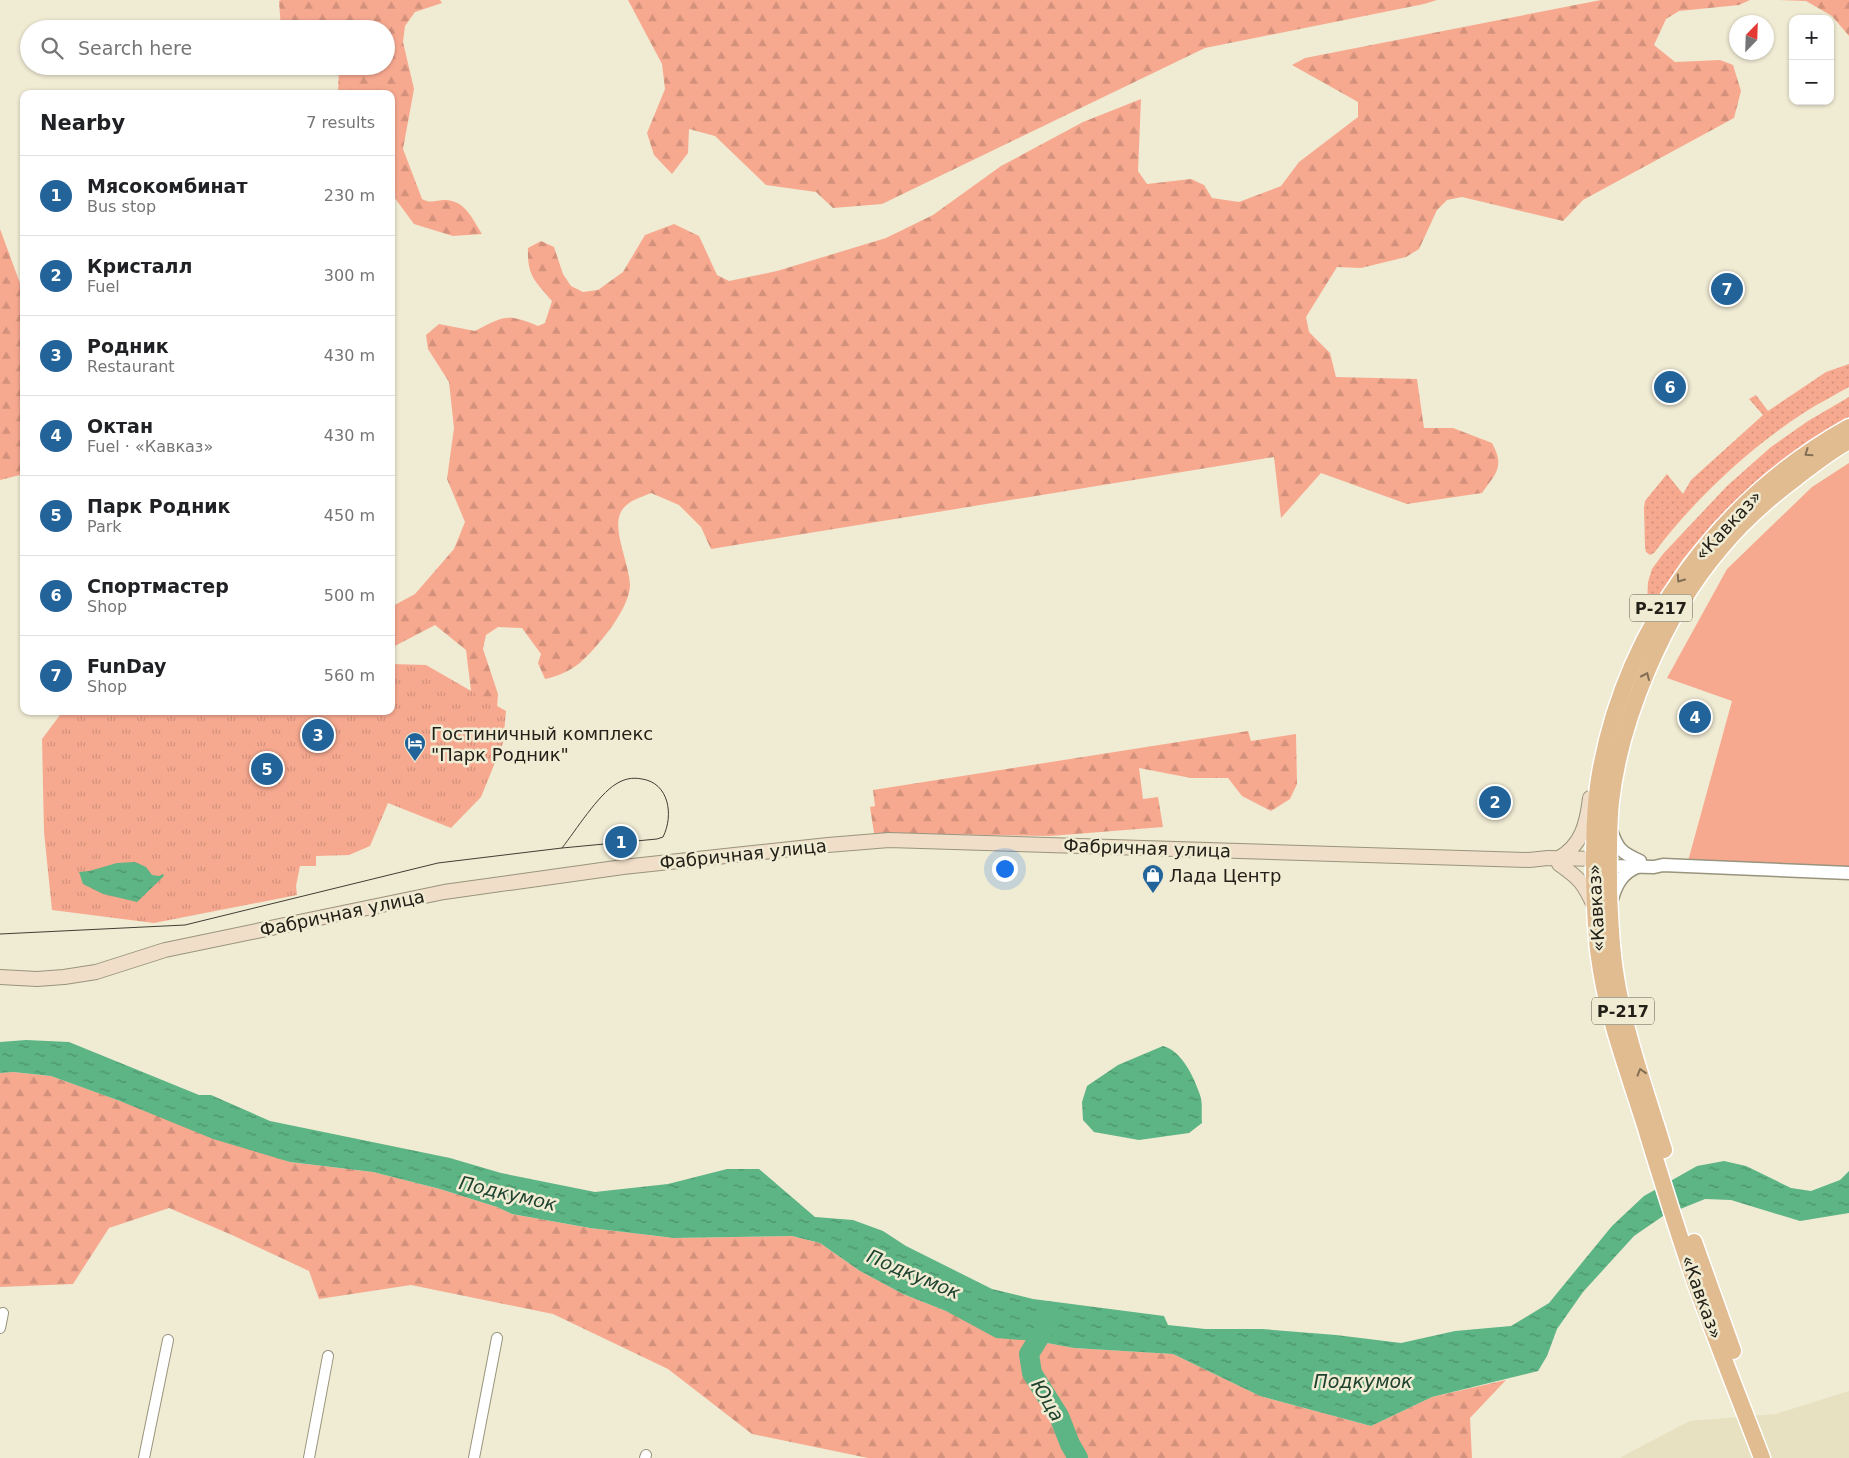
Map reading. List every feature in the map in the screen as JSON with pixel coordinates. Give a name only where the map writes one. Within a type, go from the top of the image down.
[{"type":"main road","name":"«Кавказ»","points":[[1762,1458],[1714,1334],[1687,1239],[1605,993],[1599,960],[1602,909],[1601,862],[1596,800],[1613,716],[1626,680],[1661,608],[1681,577],[1707,543],[1737,511],[1770,482],[1803,457],[1849,427]]},
{"type":"main road","name":"«Кавказ»","points":[[1601,862],[1609,825],[1615,778],[1627,724],[1640,689],[1664,636],[1693,586],[1719,550],[1747,519],[1777,492],[1849,441]]},
{"type":"main road","points":[[1602,909],[1579,879],[1559,861],[1581,836],[1586,823],[1604,725],[1617,690],[1626,680]]},
{"type":"main road","name":"Фабричная улица","points":[[0,977],[64,977],[96,972],[165,950],[444,892],[632,866],[889,840],[1377,856],[1537,860],[1548,858],[1559,861],[1601,862]]},
{"type":"main road","points":[[1601,862],[1603,931],[1609,977],[1619,1013],[1626,1022]]},
{"type":"main road","name":"«Кавказ»","points":[[1602,909],[1610,928],[1615,972],[1659,1154]]},
{"type":"main road","name":"«Кавказ»","points":[[1687,1239],[1726,1332],[1774,1458]]},
{"type":"street","points":[[1609,825],[1618,848],[1639,864]]},
{"type":"street","points":[[1601,862],[1639,864],[1654,862],[1663,865],[1849,874]]},
{"type":"street","points":[[1602,909],[1624,875],[1639,864]]},
{"type":"street","points":[[0,1328],[3,1313]]},
{"type":"street","points":[[474,1458],[497,1338]]},
{"type":"street","points":[[144,1458],[168,1340]]},
{"type":"street","points":[[308,1458],[328,1356]]},
{"type":"shaded area","points":[[1849,1391],[1849,1458],[1621,1457],[1690,1421],[1776,1414]]},
{"type":"green space","points":[[440,0],[442,3],[415,12],[405,26],[403,42],[414,89],[403,149],[422,199],[431,202],[445,200],[458,203],[472,217],[482,234],[453,236],[414,224],[395,198],[395,90],[338,90],[339,75],[395,75],[395,20],[280,20],[279,1]]},
{"type":"green space","points":[[628,0],[1437,0],[1205,48],[882,204],[833,208],[816,192],[766,185],[715,136],[689,129],[688,153],[672,174],[654,155],[647,133],[665,89],[662,64]]},
{"type":"green space","points":[[1601,0],[1750,0],[1739,5],[1679,11],[1666,19],[1654,45],[1675,62],[1720,60],[1733,65],[1741,91],[1734,118],[1583,200],[1563,221],[1462,197],[1447,200],[1437,210],[1419,249],[1406,257],[1361,268],[1337,267],[1306,317],[1309,332],[1330,353],[1336,377],[1417,379],[1424,428],[1453,428],[1492,443],[1498,458],[1497,470],[1482,493],[1407,504],[1321,473],[1281,518],[1274,457],[711,549],[701,527],[679,505],[651,493],[625,506],[618,522],[630,585],[625,604],[614,624],[599,643],[572,669],[545,679],[538,663],[541,654],[522,628],[498,627],[486,635],[483,649],[498,694],[497,709],[473,707],[466,650],[435,625],[395,646],[395,605],[415,594],[454,549],[465,522],[447,479],[454,428],[449,382],[428,349],[426,335],[439,324],[475,331],[506,318],[519,319],[538,326],[545,323],[552,301],[533,278],[529,265],[528,248],[541,241],[554,247],[563,274],[571,286],[583,292],[598,290],[623,272],[645,235],[674,224],[699,236],[717,275],[729,281],[777,271],[886,238],[933,215],[1001,166],[1083,122],[1141,99],[1138,171],[1147,184],[1191,179],[1204,185],[1212,198],[1239,202],[1281,186],[1299,162],[1358,117],[1358,102],[1292,65],[1305,58]]},
{"type":"green space","points":[[1779,0],[1849,0],[1849,36],[1834,18],[1834,15],[1830,15],[1806,1]]},
{"type":"green space","points":[[0,229],[20,283],[20,475],[0,480]]},
{"type":"green space","points":[[1849,364],[1849,387],[1781,428],[1741,460],[1686,514],[1654,553],[1650,555],[1646,552],[1645,501],[1667,474],[1683,494],[1691,480],[1763,415],[1749,399],[1756,395],[1768,411],[1826,372]]},
{"type":"green space","points":[[1849,397],[1849,417],[1804,445],[1752,486],[1714,522],[1683,559],[1651,607],[1647,606],[1648,582],[1652,569],[1663,554],[1727,486],[1771,447],[1808,421]]},
{"type":"green space","points":[[1849,463],[1849,867],[1688,861],[1732,701],[1667,678],[1727,569],[1812,487]]},
{"type":"green space","points":[[395,664],[426,665],[506,711],[503,743],[481,797],[451,828],[388,803],[370,846],[349,855],[316,856],[316,866],[300,866],[296,886],[297,895],[154,923],[52,910],[44,832],[42,739],[60,715],[395,715]]},
{"type":"green space","points":[[1248,731],[1251,741],[1296,734],[1297,784],[1290,799],[1271,811],[1242,796],[1228,778],[1191,778],[1139,768],[1143,799],[1158,797],[1163,827],[1050,836],[874,833],[870,807],[875,806],[873,790]]},
{"type":"green space","points":[[13,1072],[51,1076],[290,1162],[373,1172],[440,1189],[497,1207],[512,1214],[590,1228],[674,1238],[792,1236],[820,1243],[860,1271],[903,1294],[946,1311],[1036,1341],[1074,1348],[1173,1354],[1260,1396],[1371,1426],[1432,1397],[1506,1380],[1470,1418],[1472,1458],[868,1458],[752,1434],[668,1369],[553,1314],[411,1285],[319,1299],[309,1271],[169,1208],[109,1228],[73,1284],[0,1287],[0,1073]]},
{"type":"water","points":[[135,862],[146,867],[152,875],[159,876],[163,874],[164,876],[137,902],[103,894],[83,884],[79,872],[117,863]]},
{"type":"water","name":"Подкумок","points":[[26,1040],[69,1042],[199,1095],[211,1095],[270,1121],[450,1158],[501,1173],[595,1192],[668,1184],[727,1169],[759,1169],[815,1217],[853,1220],[883,1231],[906,1246],[992,1289],[1033,1299],[1164,1316],[1168,1325],[1205,1329],[1262,1329],[1401,1343],[1455,1331],[1511,1326],[1549,1303],[1612,1226],[1644,1196],[1697,1166],[1724,1161],[1746,1166],[1791,1188],[1811,1191],[1840,1180],[1849,1171],[1849,1213],[1800,1221],[1731,1200],[1705,1199],[1663,1216],[1634,1236],[1583,1292],[1557,1329],[1547,1356],[1538,1371],[1432,1397],[1371,1426],[1260,1396],[1173,1354],[1074,1348],[1036,1341],[996,1338],[946,1311],[903,1294],[860,1271],[820,1243],[792,1236],[674,1238],[590,1228],[512,1214],[497,1207],[440,1189],[373,1172],[290,1162],[213,1139],[120,1101],[51,1076],[13,1072],[0,1073],[0,1042]]},
{"type":"water","points":[[1163,1046],[1176,1053],[1191,1073],[1201,1098],[1202,1123],[1189,1133],[1139,1140],[1094,1132],[1083,1120],[1082,1102],[1087,1086],[1118,1065]]},
{"type":"waterway","name":"Юца","points":[[1051,1318],[1029,1354],[1032,1373],[1059,1416],[1070,1444],[1078,1458]]},
{"type":"tram line","points":[[0,934],[185,925],[438,863],[657,839],[663,837],[666,828],[668,819],[667,801],[658,787],[651,782],[631,778],[619,782],[609,789],[595,804],[562,848]]},
{"type":"place","name":"FunDay","points":[[1727,289]]},
{"type":"place","name":"Спортмастер","points":[[1670,387]]},
{"type":"place","name":"Октан","points":[[1695,717]]},
{"type":"place","name":"Родник","points":[[318,735]]},
{"type":"place","name":"Гостиничный комплекс \"Парк Родник\"","points":[[415,762]]},
{"type":"place","name":"Парк Родник","points":[[267,769]]},
{"type":"place","name":"Кристалл","points":[[1495,802]]},
{"type":"place","name":"Мясокомбинат","points":[[621,842]]},
{"type":"place","name":"Лада Центр","points":[[1153,894]]}]
